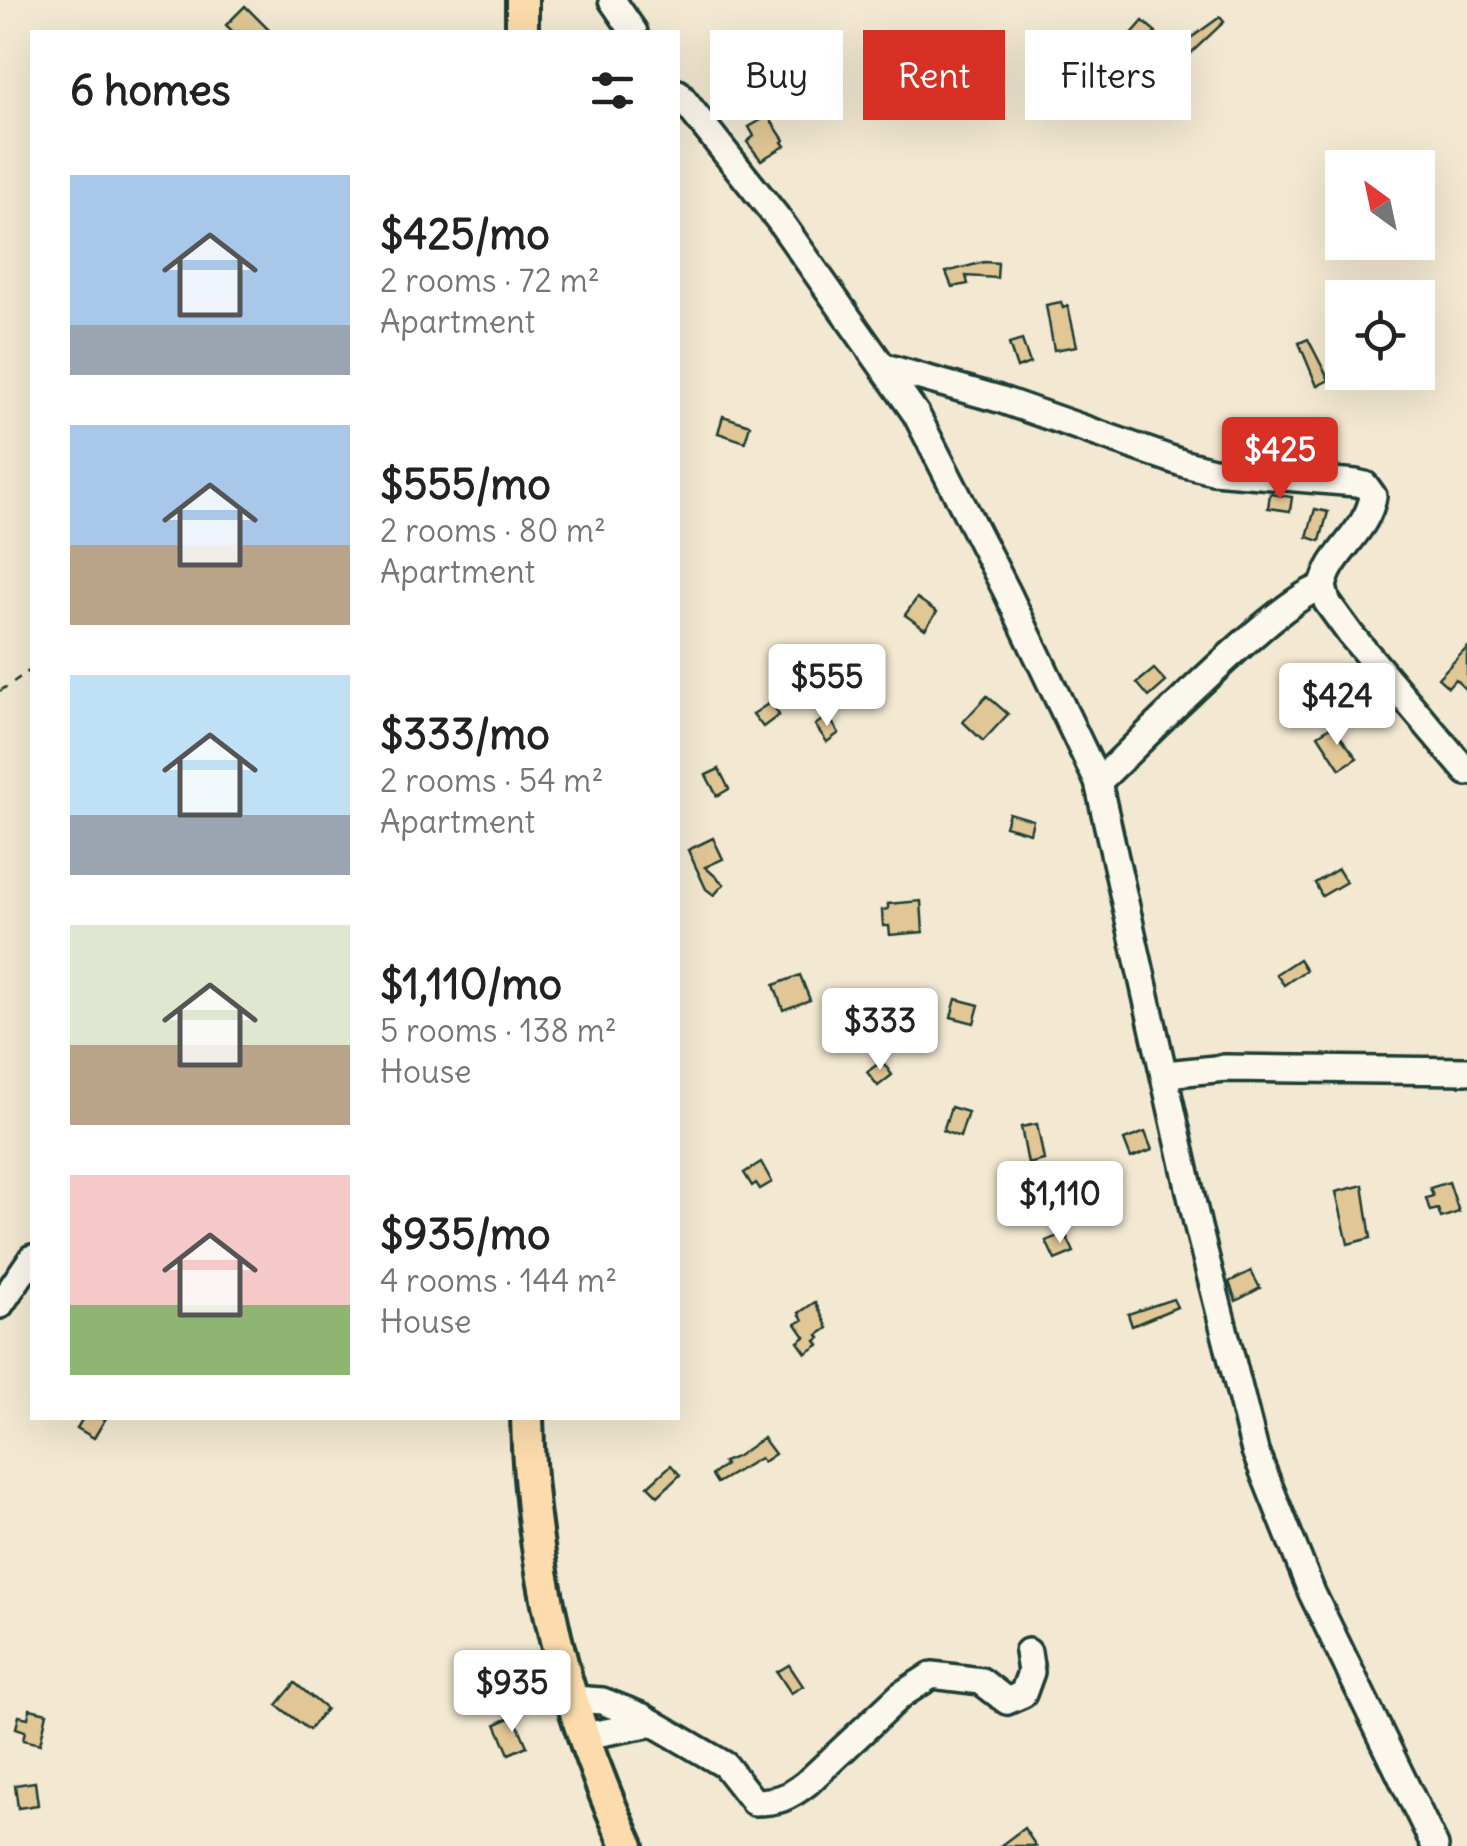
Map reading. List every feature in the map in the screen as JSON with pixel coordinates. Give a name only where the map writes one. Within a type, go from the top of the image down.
[{"type":"main road","points":[[522,0],[522,30]]},
{"type":"main road","points":[[527,1420],[531,1492],[542,1566],[573,1699],[628,1846]]},
{"type":"street","points":[[612,0],[633,30]]},
{"type":"street","points":[[680,96],[779,220],[916,414],[1098,782],[1198,1227],[1266,1482],[1312,1593],[1435,1846]]},
{"type":"street","points":[[886,367],[998,399],[1213,471],[1364,484],[1373,496],[1370,509],[1328,570],[1323,588],[1327,602],[1467,772]]},
{"type":"street","points":[[1098,782],[1267,623],[1298,597],[1323,588]]},
{"type":"street","points":[[1166,1074],[1225,1068],[1467,1070]]},
{"type":"street","points":[[0,1305],[30,1261]]},
{"type":"street","points":[[573,1699],[602,1701],[653,1723],[724,1765],[754,1802],[776,1802],[807,1783],[901,1695],[932,1675],[981,1680],[1007,1701],[1023,1694],[1031,1672],[1028,1652]]},
{"type":"street","points":[[585,1736],[653,1723]]},
{"type":"path","points":[[0,692],[30,670]]},
{"type":"building","points":[[245,6],[269,30],[231,30],[226,25]]},
{"type":"building","points":[[1220,17],[1224,22],[1191,53],[1191,38]]},
{"type":"building","points":[[1143,21],[1154,30],[1135,30]]},
{"type":"building","points":[[771,120],[785,146],[761,160],[747,142],[754,136],[749,127]]},
{"type":"building","points":[[984,262],[998,263],[997,278],[966,276],[968,284],[952,287],[946,272]]},
{"type":"building","points":[[1061,302],[1063,308],[1068,306],[1077,346],[1054,350],[1046,305]]},
{"type":"building","points":[[1308,339],[1325,372],[1325,382],[1317,386],[1299,343]]},
{"type":"building","points":[[1022,340],[1030,363],[1017,368],[1009,344]]},
{"type":"building","points":[[723,416],[750,425],[745,442],[718,433]]},
{"type":"building","points":[[1270,494],[1292,497],[1290,511],[1268,508]]},
{"type":"building","points":[[1315,509],[1328,512],[1320,541],[1307,537]]},
{"type":"building","points":[[917,598],[937,612],[925,629],[905,615]]},
{"type":"building","points":[[1467,648],[1467,691],[1455,679],[1448,687],[1438,678]]},
{"type":"building","points":[[1154,669],[1166,682],[1149,697],[1137,683]]},
{"type":"building","points":[[1309,675],[1323,697],[1302,710],[1289,688]]},
{"type":"building","points":[[987,696],[1008,714],[983,741],[963,722]]},
{"type":"building","points":[[771,702],[779,715],[763,727],[753,714]]},
{"type":"building","points":[[828,716],[839,733],[827,742],[815,725]]},
{"type":"building","points":[[1332,726],[1357,758],[1340,769],[1318,735]]},
{"type":"building","points":[[719,769],[729,789],[717,796],[706,775]]},
{"type":"building","points":[[1009,813],[1033,820],[1030,833],[1005,826]]},
{"type":"building","points":[[713,838],[723,859],[705,867],[724,884],[714,895],[706,889],[688,850]]},
{"type":"building","points":[[1338,869],[1346,882],[1322,896],[1315,883]]},
{"type":"building","points":[[921,901],[923,932],[890,935],[889,926],[883,926],[882,910],[888,909],[888,904]]},
{"type":"building","points":[[1299,959],[1306,970],[1284,985],[1276,974]]},
{"type":"building","points":[[800,975],[810,1000],[783,1010],[774,985]]},
{"type":"building","points":[[956,999],[979,1005],[974,1023],[951,1017]]},
{"type":"building","points":[[882,1061],[892,1075],[878,1086],[867,1072]]},
{"type":"building","points":[[951,1107],[968,1112],[960,1137],[943,1131]]},
{"type":"building","points":[[1037,1124],[1044,1160],[1028,1164],[1021,1127]]},
{"type":"building","points":[[1145,1132],[1152,1150],[1131,1158],[1124,1140]]},
{"type":"building","points":[[761,1162],[772,1182],[760,1189],[756,1183],[752,1186],[744,1173]]},
{"type":"building","points":[[1449,1182],[1459,1212],[1441,1218],[1438,1209],[1430,1211],[1426,1198],[1433,1196],[1430,1188]]},
{"type":"building","points":[[1363,1185],[1371,1238],[1348,1244],[1336,1192]]},
{"type":"building","points":[[1065,1233],[1074,1252],[1055,1260],[1046,1241]]},
{"type":"building","points":[[1251,1271],[1260,1288],[1236,1301],[1229,1282]]},
{"type":"building","points":[[1173,1299],[1177,1307],[1132,1326],[1128,1314]]},
{"type":"building","points":[[815,1302],[828,1328],[818,1335],[819,1345],[806,1353],[798,1342],[805,1337],[796,1324],[803,1320],[799,1313]]},
{"type":"building","points":[[82,1420],[105,1420],[94,1438],[77,1428]]},
{"type":"building","points":[[763,1438],[775,1454],[763,1462],[760,1458],[717,1483],[712,1475],[725,1465],[723,1462]]},
{"type":"building","points":[[671,1465],[680,1475],[658,1496],[648,1486]]},
{"type":"building","points":[[789,1665],[803,1686],[791,1693],[777,1672]]},
{"type":"building","points":[[295,1683],[326,1709],[309,1730],[277,1705]]},
{"type":"building","points":[[30,1709],[47,1713],[40,1744],[23,1740],[25,1731],[16,1728],[19,1716],[28,1718]]},
{"type":"building","points":[[514,1716],[527,1746],[509,1754],[496,1724]]},
{"type":"building","points":[[35,1782],[38,1805],[18,1808],[15,1785]]},
{"type":"building","points":[[1024,1828],[1036,1846],[1000,1846]]}]
